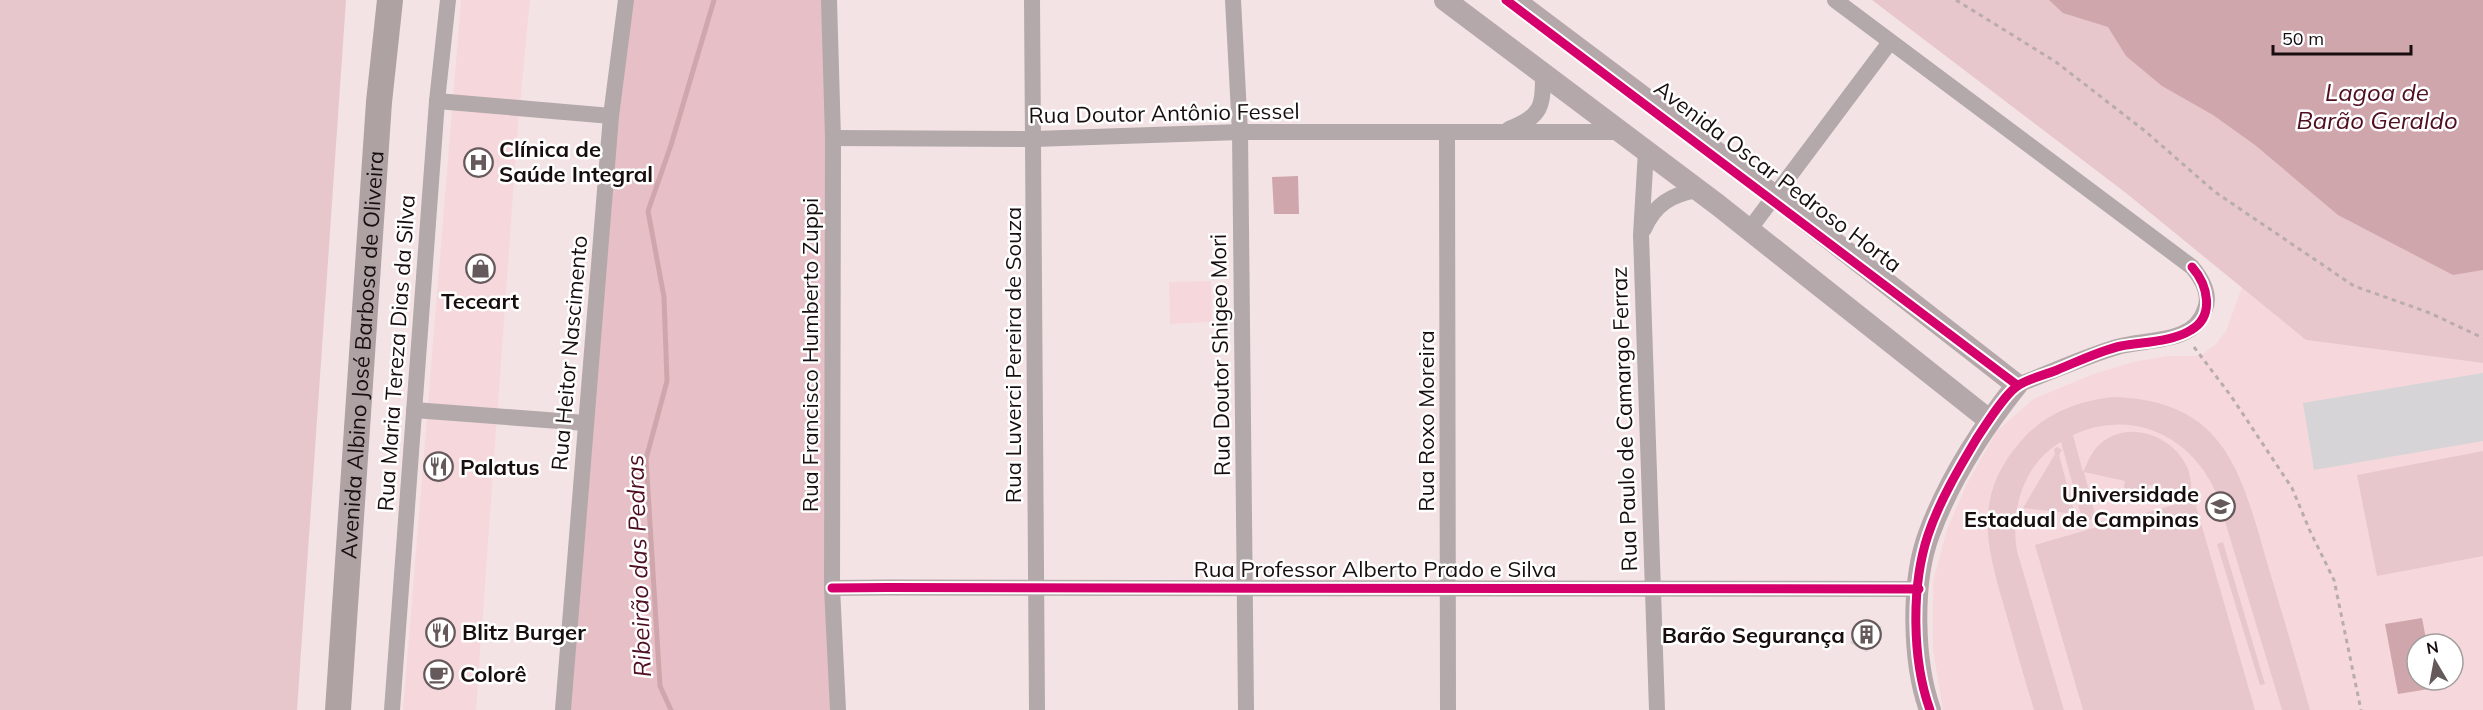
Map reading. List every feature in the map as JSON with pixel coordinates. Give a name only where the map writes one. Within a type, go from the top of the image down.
[{"type":"main road","name":"Avenida Albino José Barbosa de Oliveira","points":[[338,710],[379,108],[390,0]]},
{"type":"main road","points":[[1445,0],[1749,230],[1989,420]]},
{"type":"main road","name":"Avenida Oscar Pedroso Horta","points":[[1514,0],[1776,196],[2017,385]]},
{"type":"main road","points":[[1930,710],[1919,669],[1917,612],[1928,535],[1958,472],[1989,420],[2017,385]]},
{"type":"street","name":"Rua Maria Tereza Dias da Silva","points":[[392,710],[437,101],[448,0]]},
{"type":"street","name":"Rua Heitor Nascimento","points":[[563,710],[611,116],[626,0]]},
{"type":"street","name":"Rua Francisco Humberto Zuppi","points":[[829,0],[833,138],[832,588],[838,710]]},
{"type":"street","name":"Rua Luverci Pereira de Souza","points":[[1032,0],[1037,710]]},
{"type":"street","name":"Rua Doutor Shigeo Mori","points":[[1233,0],[1240,132],[1246,710]]},
{"type":"street","points":[[1835,0],[2192,267],[2201,277],[2206,289],[2207,304],[2202,319],[2193,329],[2118,347],[2017,385]]},
{"type":"street","points":[[1749,230],[1890,42]]},
{"type":"street","name":"Rua Doutor Antônio Fessel","points":[[1497,133],[1529,121],[1539,111],[1543,101],[1543,73]]},
{"type":"street","points":[[437,101],[611,116]]},
{"type":"street","name":"Rua Doutor Antônio Fessel","points":[[833,138],[1034,139],[1240,132],[1622,132]]},
{"type":"street","name":"Rua Roxo Moreira","points":[[1447,132],[1448,710]]},
{"type":"street","name":"Rua Paulo de Camargo Ferraz","points":[[1646,151],[1641,235],[1657,710]]},
{"type":"street","name":"Rua Paulo de Camargo Ferraz","points":[[1641,235],[1651,215],[1663,201],[1680,193],[1697,190]]},
{"type":"street","points":[[414,410],[586,423]]},
{"type":"street","name":"Rua Professor Alberto Prado e Silva","points":[[832,588],[1036,586],[1652,591],[1919,589]]},
{"type":"path","points":[[1956,0],[2056,62],[2145,131],[2215,192],[2354,286],[2430,313],[2483,338]]},
{"type":"path","points":[[2184,333],[2231,396],[2292,488],[2334,580],[2361,710]]},
{"type":"shaded area","points":[[0,0],[346,0],[297,710],[0,710]]},
{"type":"shaded area","points":[[461,0],[530,0],[518,125],[476,710],[403,710]]},
{"type":"shaded area","points":[[626,0],[829,0],[838,710],[563,710]]},
{"type":"shaded area","points":[[1872,0],[2483,0],[2483,363],[2306,340],[2126,193]]},
{"type":"shaded area","points":[[1211,281],[1212,322],[1170,324],[1169,282]]},
{"type":"shaded area","name":"Universidade Estadual de Campinas","points":[[2242,287],[2306,340],[2483,363],[2483,710],[1943,710],[1933,650],[1933,582],[1947,529],[1967,484],[1996,432],[2033,399],[2091,375],[2133,362],[2167,356],[2200,356],[2216,344],[2226,331]]},
{"type":"shaded area","points":[[2113,397],[2152,401],[2183,412],[2206,428],[2224,450],[2250,504],[2310,710],[2282,710],[2217,495],[2206,475],[2193,457],[2177,443],[2139,426],[2117,424],[2095,427],[2073,435],[2083,472],[2094,450],[2111,436],[2136,432],[2148,434],[2171,446],[2180,456],[2189,473],[2192,494],[2149,485],[2146,497],[2123,493],[2125,481],[2084,472],[2096,518],[2083,522],[2061,442],[2037,463],[2022,490],[2015,536],[2017,551],[2064,710],[2034,710],[1993,567],[1989,545],[1989,503],[2005,462],[2030,431],[2051,416],[2075,405]]},
{"type":"shaded area","points":[[2057,447],[2062,450],[2059,455],[2075,514],[2023,508],[2055,454],[2054,449]]},
{"type":"shaded area","points":[[2483,451],[2483,556],[2377,576],[2357,475]]},
{"type":"shaded area","points":[[2194,499],[2255,710],[2083,710],[2035,545]]},
{"type":"shaded area","points":[[2223,542],[2265,684],[2260,685],[2217,544]]},
{"type":"water","name":"Lagoa de Barão Geraldo","points":[[2049,0],[2483,0],[2483,270],[2453,275],[2338,215],[2255,145],[2213,115],[2162,86],[2126,56],[2108,27],[2063,13]]},
{"type":"water","points":[[1298,176],[1299,214],[1274,214],[1272,177]]},
{"type":"water","points":[[2422,618],[2425,632],[2405,632],[2405,692],[2410,692],[2398,694],[2385,624]]},
{"type":"building","points":[[2483,373],[2483,441],[2314,470],[2303,403]]},
{"type":"building","name":"Barão Segurança","points":[[1866,619],[1882,627],[1867,652],[1850,643]]},
{"type":"waterway","name":"Ribeirão das Pedras","points":[[671,710],[660,686],[646,459],[667,381],[664,297],[648,211],[671,145],[714,0]]},
{"type":"cycle path","points":[[1506,0],[2017,385]]},
{"type":"cycle path","points":[[1930,710],[1924,690],[1917,646],[1916,600],[1922,555],[1938,510],[1970,449],[2002,402],[2023,383],[2113,348],[2175,337],[2199,324],[2204,317],[2207,300],[2202,282],[2192,267]]},
{"type":"cycle path","points":[[832,588],[1919,589]]},
{"type":"place","name":"Clínica de Saúde Integral","points":[[478,162]]},
{"type":"place","name":"Teceart","points":[[480,269]]},
{"type":"place","name":"Palatus","points":[[439,467]]},
{"type":"place","name":"Universidade Estadual de Campinas","points":[[2220,507]]},
{"type":"place","name":"Blitz Burger","points":[[441,632]]},
{"type":"place","name":"Barão Segurança","points":[[1866,635]]},
{"type":"place","name":"Colorê","points":[[439,674]]}]
